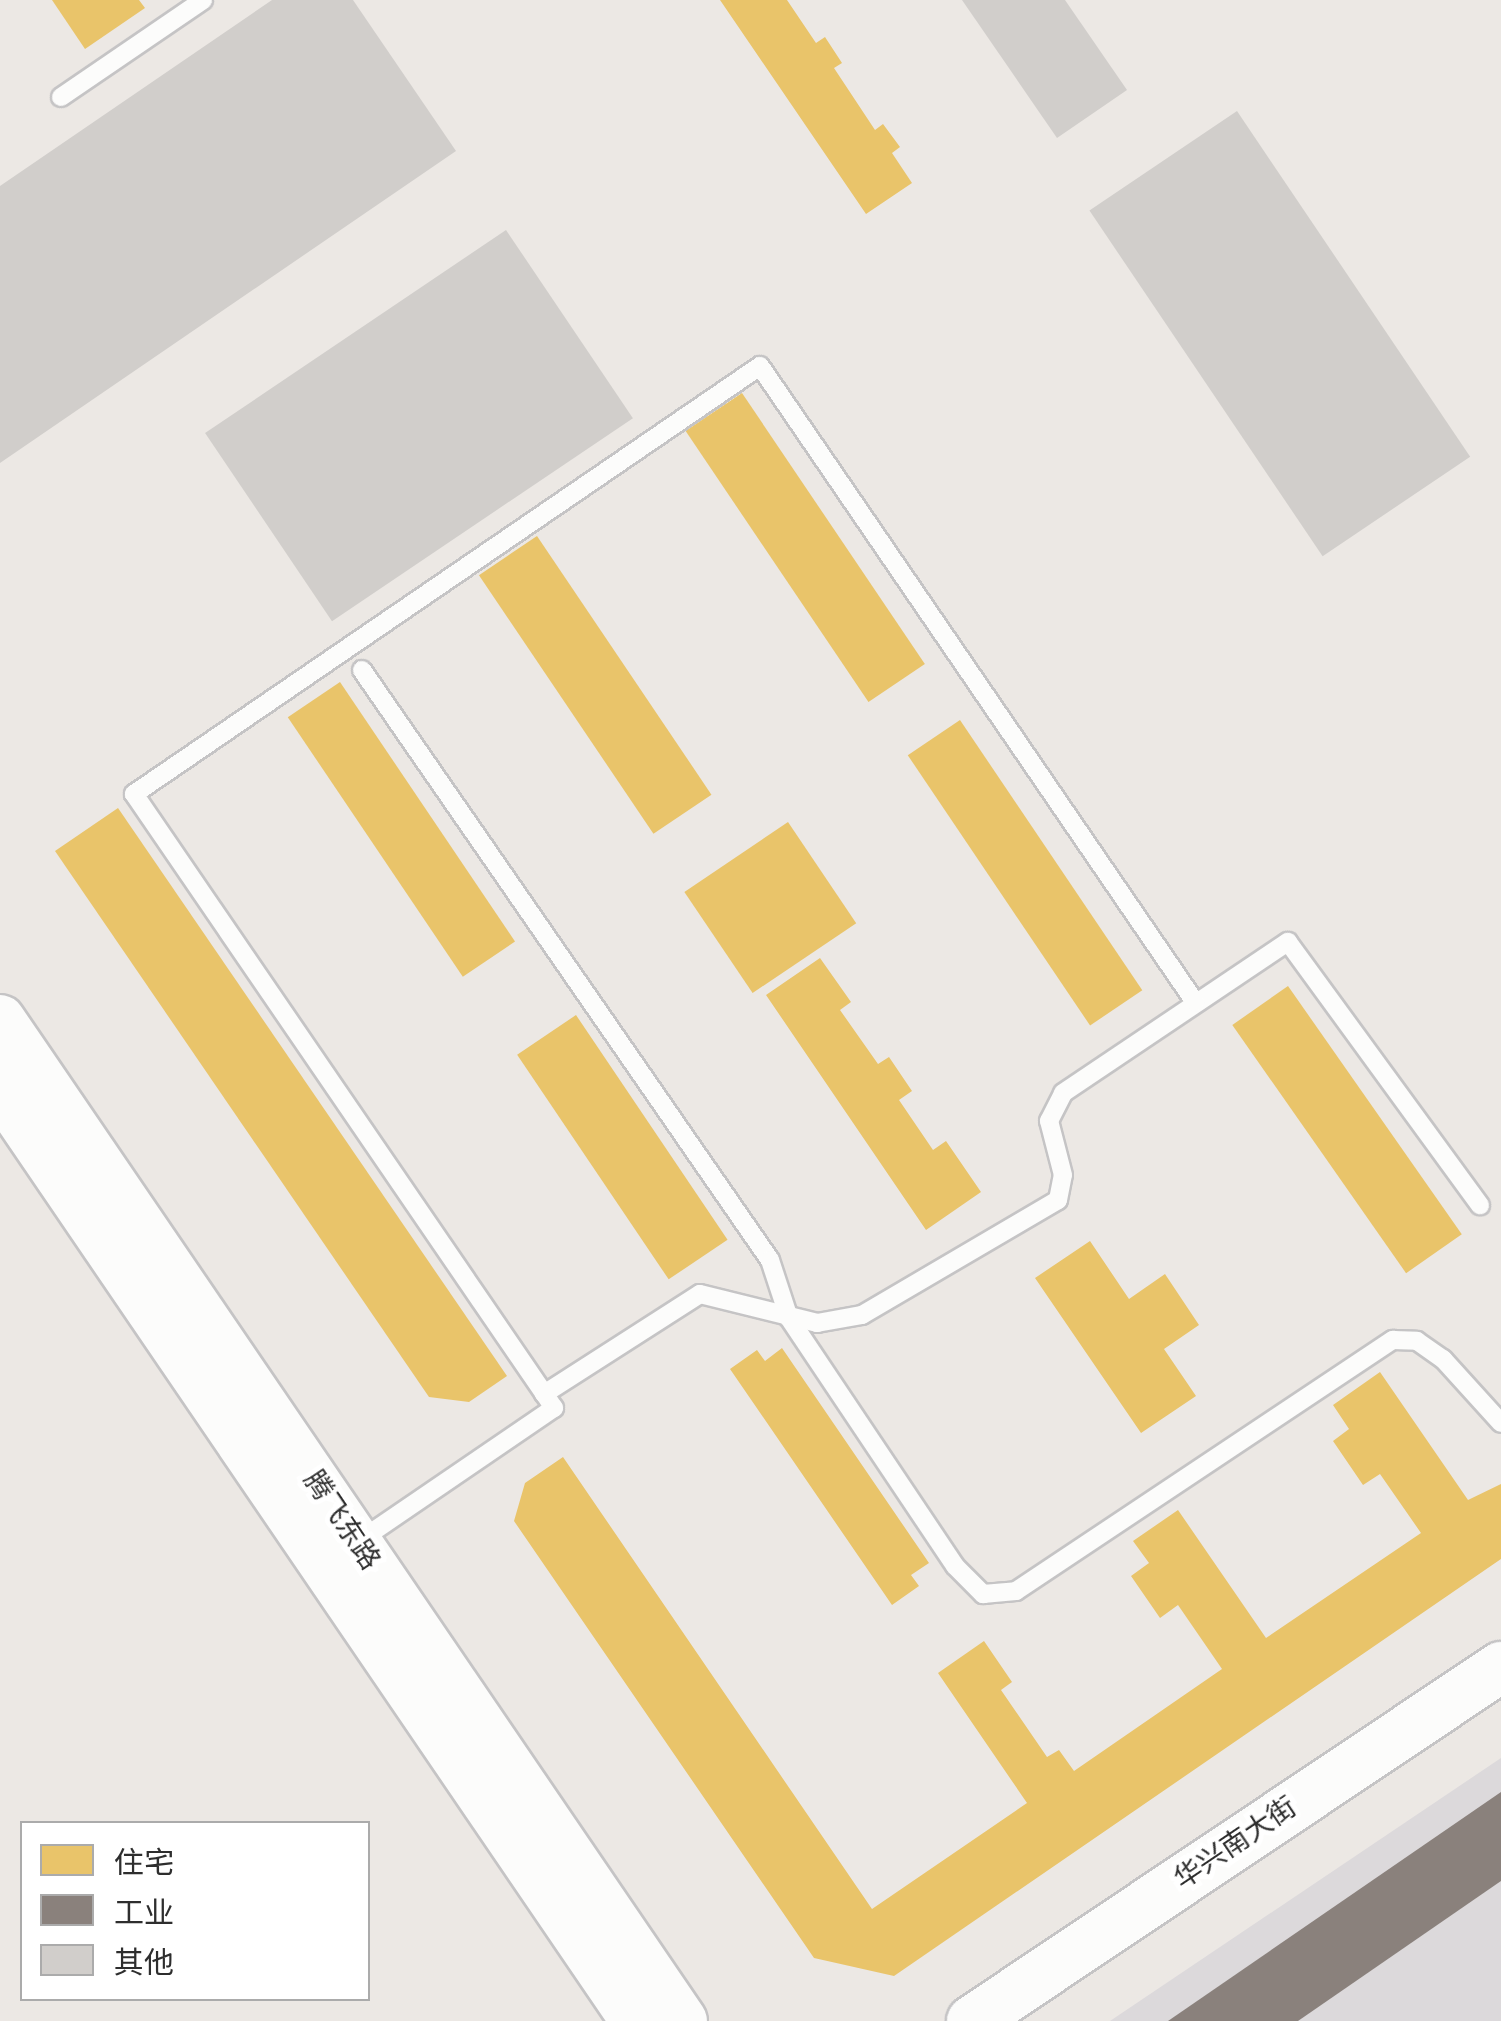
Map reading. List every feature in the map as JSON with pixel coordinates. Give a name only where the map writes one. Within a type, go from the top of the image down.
[{"type":"street","name":"腾飞东路","points":[[0,1020],[682,2021]]},
{"type":"street","name":"腾飞东路","points":[[0,1088],[636,2021]]},
{"type":"street","name":"华兴南大街","points":[[972,2021],[1501,1667]]},
{"type":"lane","points":[[61,97],[203,0]]},
{"type":"lane","points":[[356,1543],[554,1408],[134,794],[760,366],[1196,1002]]},
{"type":"lane","points":[[362,670],[770,1260],[790,1318],[954,1566],[984,1594],[1016,1592],[1393,1340],[1417,1340],[1443,1360],[1501,1423]]},
{"type":"lane","points":[[544,1394],[700,1294],[790,1318],[862,1315],[1058,1200],[1062,1175],[1049,1121],[1064,1094],[1288,942],[1480,1205]]},
{"type":"shaded area","points":[[1501,1758],[1501,2021],[1110,2021]]},
{"type":"building: 住宅","points":[[52,0],[139,0],[145,8],[85,49]]},
{"type":"building: 住宅","points":[[720,0],[787,0],[816,43],[825,37],[842,63],[834,68],[875,130],[883,124],[900,147],[892,153],[912,183],[866,214]]},
{"type":"building: 住宅","points":[[742,393],[925,664],[868,702],[686,431]]},
{"type":"building: 住宅","points":[[537,536],[711,795],[653,834],[479,575]]},
{"type":"building: 住宅","points":[[340,682],[515,941],[463,977],[288,717]]},
{"type":"building: 住宅","points":[[960,720],[1142,990],[1090,1025],[908,755]]},
{"type":"building: 住宅","points":[[118,808],[507,1376],[469,1402],[429,1397],[55,851]]},
{"type":"building: 住宅","points":[[788,822],[856,923],[753,993],[684,892]]},
{"type":"building: 住宅","points":[[820,958],[851,1002],[840,1010],[878,1064],[889,1057],[912,1091],[899,1100],[933,1150],[946,1141],[981,1192],[926,1230],[766,995]]},
{"type":"building: 住宅","points":[[1288,986],[1462,1234],[1406,1273],[1232,1025]]},
{"type":"building: 住宅","points":[[576,1015],[728,1240],[669,1279],[517,1055]]},
{"type":"building: 住宅","points":[[1090,1241],[1129,1299],[1165,1274],[1199,1325],[1164,1349],[1196,1396],[1141,1433],[1035,1278]]},
{"type":"building: 住宅","points":[[782,1348],[929,1563],[911,1575],[919,1586],[892,1605],[730,1369],[757,1350],[765,1361]]},
{"type":"building: 住宅","points":[[1380,1372],[1468,1500],[1501,1484],[1501,1559],[894,1976],[814,1958],[514,1521],[525,1483],[563,1457],[872,1909],[1027,1803],[938,1673],[984,1641],[1012,1682],[1001,1690],[1047,1757],[1059,1750],[1074,1771],[1222,1669],[1178,1605],[1160,1618],[1131,1576],[1149,1563],[1133,1541],[1178,1510],[1266,1638],[1421,1533],[1380,1474],[1363,1485],[1333,1441],[1349,1429],[1333,1405]]},
{"type":"building: 工业","points":[[1501,1792],[1501,1881],[1298,2021],[1168,2021]]},
{"type":"building: 其他","points":[[272,0],[353,0],[456,151],[0,463],[0,186]]},
{"type":"building: 其他","points":[[962,0],[1065,0],[1127,90],[1057,138]]},
{"type":"building: 其他","points":[[1237,111],[1470,457],[1323,556],[1089,211]]},
{"type":"building: 其他","points":[[506,230],[633,418],[332,621],[205,433]]}]
